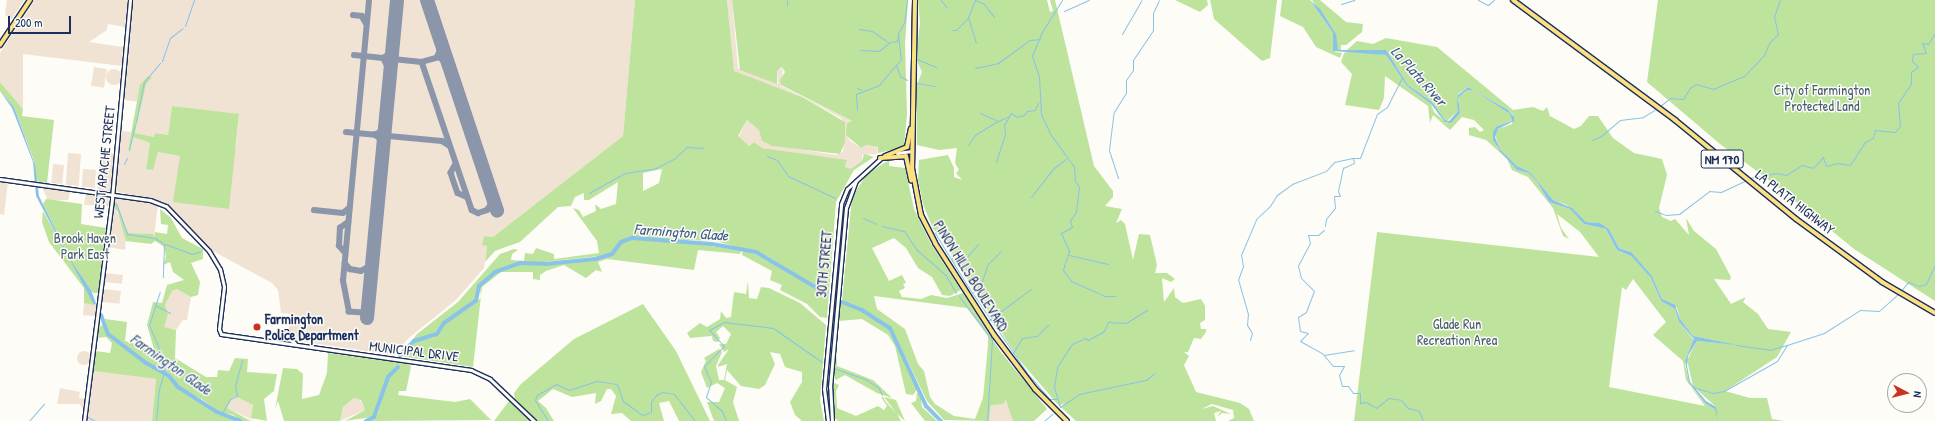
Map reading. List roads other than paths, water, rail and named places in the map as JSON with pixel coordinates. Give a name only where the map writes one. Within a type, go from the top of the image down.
[{"type":"main road","points":[[0,45],[30,0]]},
{"type":"main road","name":"WEST APACHE STREET","points":[[84,421],[112,194],[130,0]]},
{"type":"main road","name":"PINON HILLS BOULEVARD","points":[[915,0],[912,151],[917,200],[935,243],[994,335],[1035,388],[1067,421]]},
{"type":"main road","name":"LA PLATA HIGHWAY","points":[[1513,0],[1675,120],[1796,219],[1882,282],[1935,313]]},
{"type":"main road","points":[[882,157],[908,146],[914,90]]},
{"type":"main road","points":[[882,157],[912,151]]},
{"type":"main road","points":[[882,157],[906,156],[917,200]]},
{"type":"main road","name":"30TH STREET","points":[[828,421],[824,389],[840,210],[844,194],[882,157]]},
{"type":"main road","points":[[0,179],[112,194]]},
{"type":"main road","points":[[832,421],[830,387],[846,216],[856,181]]},
{"type":"main road","name":"MUNICIPAL DRIVE","points":[[112,194],[158,202],[170,210],[188,232],[209,251],[223,279],[220,333],[476,371],[490,379],[534,421]]},
{"type":"main road","points":[[286,331],[290,340],[298,344]]},
{"type":"water","points":[[1310,0],[1320,9],[1336,34],[1338,50],[1386,50],[1408,85],[1432,102],[1445,120],[1449,121],[1458,111],[1457,103],[1458,95],[1468,87],[1508,110],[1514,117],[1514,121],[1498,129],[1495,137],[1500,149],[1517,166],[1530,172],[1553,200],[1572,208],[1586,222],[1600,223],[1609,229],[1619,248],[1631,252],[1652,276],[1662,299],[1675,305],[1680,319],[1693,336],[1737,345],[1697,341],[1688,356],[1687,366],[1690,382],[1706,401],[1716,407],[1718,421],[1715,409],[1705,403],[1689,383],[1685,361],[1694,339],[1679,322],[1675,309],[1661,301],[1651,278],[1631,256],[1617,250],[1606,229],[1584,224],[1570,209],[1549,202],[1537,182],[1529,173],[1517,170],[1500,151],[1493,140],[1493,132],[1497,126],[1512,121],[1510,114],[1473,90],[1467,90],[1458,98],[1460,113],[1451,123],[1445,122],[1431,104],[1407,86],[1386,55],[1333,51],[1333,33]]},
{"type":"water","points":[[0,91],[14,107],[35,165],[39,196],[70,259],[91,290],[96,303],[94,305],[36,196],[33,162],[12,108]]},
{"type":"waterway","points":[[185,26],[194,0]]},
{"type":"waterway","points":[[787,0],[787,5]]},
{"type":"waterway","points":[[907,0],[904,23],[898,33],[901,60],[896,65],[900,76],[907,80]]},
{"type":"waterway","points":[[917,0],[916,83],[936,86]]},
{"type":"waterway","points":[[941,0],[946,7]]},
{"type":"waterway","points":[[975,0],[968,17],[976,43]]},
{"type":"waterway","points":[[975,0],[984,4],[994,17]]},
{"type":"waterway","points":[[1062,0],[1042,32],[1032,56],[1039,76],[1041,114],[1051,135],[1074,167],[1075,181],[1079,187],[1076,212],[1070,221],[1072,227],[1061,233],[1069,251],[1063,270],[1071,281],[1104,296],[1115,296]]},
{"type":"waterway","points":[[1064,11],[1089,0]]},
{"type":"waterway","points":[[1122,34],[1142,0]]},
{"type":"waterway","points":[[1118,178],[1109,150],[1114,112],[1126,93],[1126,80],[1133,70],[1133,60],[1153,30],[1153,13],[1159,0]]},
{"type":"waterway","points":[[1341,4],[1354,0]]},
{"type":"waterway","points":[[1478,0],[1488,5],[1494,0]]},
{"type":"waterway","points":[[1659,107],[1670,98],[1683,99],[1690,88],[1696,84],[1713,89],[1744,76],[1764,55],[1769,43],[1778,34],[1774,17],[1780,0]]},
{"type":"waterway","points":[[952,30],[956,30],[968,18]]},
{"type":"waterway","points":[[162,61],[170,38],[183,28]]},
{"type":"waterway","points":[[859,29],[872,31],[888,42]]},
{"type":"waterway","points":[[1749,178],[1776,173],[1786,175],[1802,165],[1813,168],[1823,157],[1826,166],[1837,163],[1850,165],[1865,142],[1873,138],[1875,130],[1895,132],[1900,126],[1898,103],[1911,84],[1911,72],[1918,67],[1912,61],[1913,54],[1926,53],[1922,43],[1928,44],[1935,33]]},
{"type":"waterway","points":[[860,50],[879,51],[890,42],[897,41],[898,36]]},
{"type":"waterway","points":[[975,68],[998,63],[1030,40],[1040,39]]},
{"type":"waterway","points":[[917,59],[936,67]]},
{"type":"waterway","points":[[136,122],[144,82],[160,63]]},
{"type":"waterway","points":[[857,110],[856,94],[879,85],[895,66]]},
{"type":"waterway","name":"La Plata River","points":[[1325,226],[1326,219],[1335,208],[1334,196],[1340,196],[1338,191],[1343,168],[1354,163],[1353,158],[1360,158],[1377,114],[1387,107],[1402,78]]},
{"type":"waterway","points":[[857,88],[862,90]]},
{"type":"waterway","points":[[996,162],[1005,134],[1004,125],[1011,113],[1017,117],[1024,115],[1027,111],[1035,110],[1038,103]]},
{"type":"waterway","points":[[1592,140],[1601,136],[1620,120],[1643,117],[1656,109]]},
{"type":"waterway","points":[[980,113],[998,121],[1009,116]]},
{"type":"waterway","points":[[968,145],[975,135],[997,121]]},
{"type":"waterway","points":[[129,150],[135,125]]},
{"type":"waterway","points":[[589,193],[625,173],[656,168],[674,159],[687,147],[703,148]]},
{"type":"waterway","points":[[767,156],[777,160],[788,176],[835,198]]},
{"type":"waterway","points":[[124,164],[127,158]]},
{"type":"waterway","points":[[1250,340],[1252,333],[1247,325],[1248,314],[1238,280],[1243,266],[1241,255],[1256,219],[1270,206],[1277,195],[1292,184],[1326,171],[1334,162],[1353,158]]},
{"type":"waterway","points":[[1031,197],[1054,168],[1066,159]]},
{"type":"waterway","points":[[1655,211],[1666,215],[1679,214],[1709,191],[1721,192],[1747,180]]},
{"type":"waterway","points":[[116,203],[127,234],[155,238],[164,244],[163,277]]},
{"type":"waterway","points":[[863,218],[877,224]]},
{"type":"waterway","points":[[882,226],[904,231],[917,250],[945,274],[956,293]]},
{"type":"waterway","points":[[945,226],[935,233],[965,282],[1027,373],[1050,399],[1057,399]]},
{"type":"waterway","points":[[1324,230],[1318,235],[1308,235],[1310,243],[1298,266],[1301,278],[1314,291],[1306,312],[1298,317],[1300,331],[1308,333],[1300,341],[1322,353],[1333,366],[1344,366],[1339,375],[1342,386],[1348,386],[1353,393],[1360,393],[1360,403],[1366,402],[1376,408],[1389,398],[1401,400],[1408,408],[1419,411],[1423,421]]},
{"type":"waterway","name":"Farmington Glade","points":[[400,355],[414,341],[437,334],[444,323],[476,301],[479,286],[495,272],[520,263],[545,264],[595,259],[612,254],[621,242],[632,238],[712,244],[756,252],[827,294]]},
{"type":"waterway","points":[[165,244],[192,254],[201,251]]},
{"type":"waterway","points":[[955,260],[966,258],[978,244]]},
{"type":"waterway","points":[[973,292],[981,284],[988,264],[1001,251]]},
{"type":"waterway","points":[[1069,255],[1108,264]]},
{"type":"waterway","points":[[1900,292],[1908,282],[1919,286],[1926,284],[1935,265]]},
{"type":"waterway","points":[[989,320],[1031,289]]},
{"type":"waterway","points":[[156,421],[159,389],[166,365],[149,325],[160,292]]},
{"type":"waterway","points":[[1693,387],[1713,393],[1724,391],[1777,361],[1787,345],[1824,333],[1860,310],[1879,311],[1898,294]]},
{"type":"waterway","points":[[959,296],[992,340],[987,421]]},
{"type":"waterway","name":"Farmington Glade","points":[[842,302],[862,310],[890,328],[926,406],[941,421]]},
{"type":"waterway","points":[[155,305],[170,313]]},
{"type":"waterway","points":[[1060,407],[1054,387],[1057,367],[1072,344],[1085,338],[1088,340],[1104,331],[1108,322],[1126,323],[1147,310]]},
{"type":"waterway","name":"Farmington Glade","points":[[101,315],[108,334],[146,363],[169,376],[178,387],[217,412],[240,421]]},
{"type":"waterway","points":[[726,421],[722,411],[706,397],[711,382],[704,366],[724,346],[709,330],[724,322],[773,328],[822,362]]},
{"type":"waterway","points":[[1013,353],[1022,338],[1037,336],[1048,325]]},
{"type":"waterway","points":[[1736,345],[1770,350],[1786,345]]},
{"type":"waterway","points":[[1324,355],[1354,350]]},
{"type":"waterway","points":[[222,413],[230,399],[237,396],[235,386],[242,360]]},
{"type":"waterway","name":"Farmington Glade","points":[[366,421],[374,417],[388,377],[398,367]]},
{"type":"waterway","points":[[834,368],[865,379],[878,387],[882,395]]},
{"type":"waterway","points":[[1060,407],[1079,394],[1146,380],[1155,373]]},
{"type":"waterway","points":[[548,421],[535,400],[537,395],[556,384],[569,390],[597,381],[617,384],[623,401],[642,415],[651,412],[651,402],[656,395],[662,392],[674,394],[695,421]]},
{"type":"waterway","points":[[29,421],[44,404]]},
{"type":"waterway","points":[[1044,421],[1052,414]]},
{"type":"waterway","points":[[88,417],[95,421]]},
{"type":"waterway","points":[[1452,421],[1473,421]]},
{"type":"place","name":"Farmington Police Department","points":[[257,327]]},
{"type":"park label","name":"City of Farmington Protected Land","points":[[1822,98]]},
{"type":"park label","name":"Brook Haven Park East","points":[[85,246]]},
{"type":"park label","name":"Glade Run Recreation Area","points":[[1457,332]]}]
